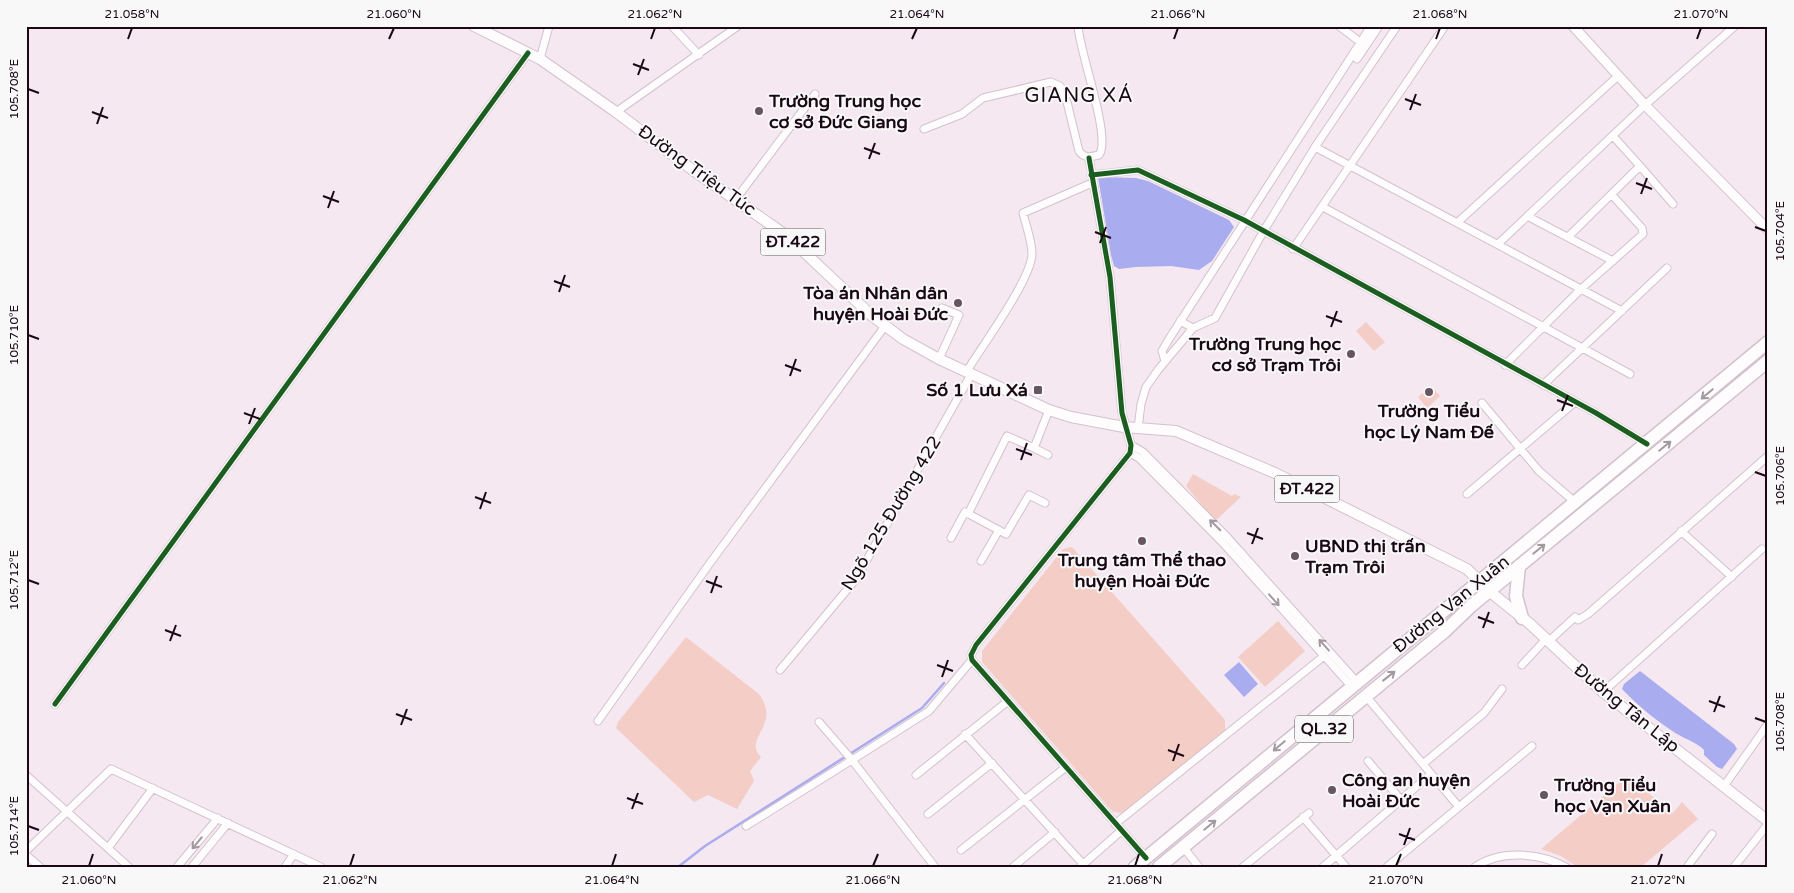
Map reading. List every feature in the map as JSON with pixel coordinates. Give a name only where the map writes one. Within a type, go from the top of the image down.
[{"type":"highway","name":"Đường Vạn Xuân","points":[[1135,867],[1768,342]]},
{"type":"highway","name":"Đường Vạn Xuân","points":[[1158,867],[1445,631],[1488,591],[1768,361]]},
{"type":"highway","points":[[1744,362],[1752,374]]},
{"type":"highway","points":[[1519,566],[1516,596],[1522,618]]},
{"type":"highway","points":[[1251,770],[1262,782]]},
{"type":"main road","name":"Đường Triệu Túc","points":[[474,26],[540,59],[787,236],[871,315],[903,339],[939,359],[1049,410],[1071,417],[1124,427]]},
{"type":"main road","name":"ĐT.422","points":[[1124,427],[1176,431],[1275,473],[1467,569],[1488,591]]},
{"type":"main road","name":"Đường Tân Lập","points":[[1488,591],[1522,618],[1603,692],[1768,822]]},
{"type":"street","points":[[540,59],[549,26]]},
{"type":"street","points":[[672,26],[699,55]]},
{"type":"street","points":[[616,112],[738,26]]},
{"type":"street","points":[[924,129],[962,114],[983,98],[1051,82],[1060,86],[1067,102],[1079,151],[1083,156],[1089,158],[1099,155],[1103,146],[1100,120],[1078,26]]},
{"type":"street","points":[[1339,26],[1360,42]]},
{"type":"street","points":[[1165,361],[1162,351],[1180,321],[1371,26]]},
{"type":"street","points":[[1357,59],[1380,26]]},
{"type":"street","points":[[1138,428],[1141,404],[1146,386],[1194,328],[1216,318],[1263,232],[1315,147],[1397,26]]},
{"type":"street","points":[[1293,250],[1445,26]]},
{"type":"street","points":[[1573,26],[1645,105],[1768,230]]},
{"type":"street","points":[[1498,244],[1529,217],[1645,105],[1736,26]]},
{"type":"street","points":[[55,704],[528,53]]},
{"type":"street","points":[[1458,222],[1618,76]]},
{"type":"street","points":[[736,199],[815,94]]},
{"type":"street","points":[[1612,136],[1674,204]]},
{"type":"street","points":[[1315,147],[1622,311]]},
{"type":"street","points":[[1089,158],[1110,277],[1124,427],[1131,445],[1130,453],[976,645],[971,655],[972,660],[1146,858]]},
{"type":"street","points":[[1568,237],[1640,166]]},
{"type":"street","points":[[1091,175],[1138,170],[1244,220],[1293,250],[1575,402],[1647,444]]},
{"type":"street","name":"Ngõ 125 Đường 422","points":[[780,670],[856,579],[969,372],[1019,288],[1030,266],[1032,250],[1023,213],[1092,183]]},
{"type":"street","points":[[1505,365],[1581,289],[1644,231],[1612,195]]},
{"type":"street","points":[[1323,207],[1630,374]]},
{"type":"street","points":[[1529,217],[1613,261]]},
{"type":"street","points":[[1543,385],[1667,268]]},
{"type":"street","points":[[939,359],[959,315],[942,308]]},
{"type":"street","points":[[1180,321],[1194,328]]},
{"type":"street","points":[[598,720],[710,563],[885,326]]},
{"type":"street","points":[[1467,494],[1521,450],[1575,402]]},
{"type":"street","points":[[1482,403],[1539,471],[1576,502]]},
{"type":"street","points":[[1034,448],[1049,410]]},
{"type":"street","points":[[968,514],[1007,436],[1048,455]]},
{"type":"street","points":[[1131,445],[1143,452],[1228,538],[1354,684]]},
{"type":"street","points":[[1130,453],[1139,458],[1223,543],[1324,656],[1354,684]]},
{"type":"street","points":[[1522,665],[1547,640],[1575,617],[1578,620],[1588,614],[1768,456]]},
{"type":"street","points":[[951,538],[965,512],[1006,534],[1029,495],[1045,503]]},
{"type":"street","points":[[981,561],[999,530]]},
{"type":"street","points":[[1681,531],[1732,576]]},
{"type":"street","points":[[1603,692],[1762,549]]},
{"type":"street","points":[[1115,824],[1324,656]]},
{"type":"street","points":[[746,826],[929,711],[972,660]]},
{"type":"street","points":[[1423,764],[1484,713],[1502,689]]},
{"type":"street","points":[[1365,695],[1459,806]]},
{"type":"street","points":[[916,775],[1008,701]]},
{"type":"street","points":[[818,722],[852,760],[935,867]]},
{"type":"street","points":[[1724,786],[1768,724]]},
{"type":"street","points":[[965,734],[1055,832],[1082,865],[1121,831]]},
{"type":"street","points":[[1387,867],[1532,746]]},
{"type":"street","points":[[1368,761],[1401,800]]},
{"type":"street","points":[[928,814],[992,763]]},
{"type":"street","points":[[961,850],[1066,767]]},
{"type":"street","points":[[40,867],[26,853],[111,769],[321,867]]},
{"type":"street","points":[[1324,867],[1431,774]]},
{"type":"street","points":[[26,775],[129,867]]},
{"type":"street","points":[[108,848],[153,788]]},
{"type":"street","points":[[1243,867],[1306,815],[1346,867]]},
{"type":"street","points":[[177,867],[218,818]]},
{"type":"street","points":[[1734,867],[1768,822]]},
{"type":"street","points":[[192,867],[228,823]]},
{"type":"street","points":[[1013,867],[1055,832]]},
{"type":"street","points":[[1688,867],[1712,834]]},
{"type":"street","points":[[1183,847],[1199,867]]},
{"type":"street","points":[[285,867],[294,854]]},
{"type":"street","points":[[1475,867],[1491,860],[1518,855],[1544,858],[1566,867]]},
{"type":"shaded area","points":[[1366,322],[1385,342],[1374,351],[1356,331]]},
{"type":"shaded area","points":[[1431,386],[1440,396],[1427,408],[1418,397]]},
{"type":"shaded area","points":[[1193,474],[1232,496],[1234,494],[1241,497],[1215,521],[1186,486]]},
{"type":"shaded area","points":[[1072,547],[1225,720],[1225,730],[1123,813],[1113,812],[982,662],[982,651],[1063,549]]},
{"type":"shaded area","points":[[1278,621],[1305,651],[1265,687],[1238,657]]},
{"type":"shaded area","points":[[686,637],[759,694],[765,705],[765,723],[756,744],[756,750],[761,757],[750,771],[754,781],[737,809],[708,795],[694,802],[616,728],[618,722]]},
{"type":"shaded area","points":[[1627,776],[1673,813],[1682,802],[1698,819],[1641,867],[1577,867],[1561,856],[1541,849]]},
{"type":"water","points":[[1098,177],[1136,178],[1148,181],[1229,220],[1234,227],[1212,261],[1199,270],[1171,266],[1119,269],[1114,266],[1111,255]]},
{"type":"water","points":[[1239,662],[1258,684],[1244,697],[1224,675]]},
{"type":"water","points":[[1640,671],[1734,744],[1737,749],[1722,769],[1704,755],[1704,750],[1701,747],[1677,734],[1641,708],[1622,689],[1624,684]]},
{"type":"waterway","points":[[678,867],[705,846],[922,708],[944,683]]},
{"type":"cycle path","points":[[55,704],[528,53]]},
{"type":"cycle path","points":[[1089,158],[1110,277],[1122,413],[1131,445],[1130,453],[976,645],[971,655],[972,660],[1146,858]]},
{"type":"cycle path","points":[[1091,175],[1138,170],[1244,220],[1596,413],[1647,444]]},
{"type":"place","name":"Trường Trung học cơ sở Đức Giang","points":[[759,111]]},
{"type":"place","name":"Tòa án Nhân dân huyện Hoài Đức","points":[[958,303]]},
{"type":"place","name":"Trường Trung học cơ sở Trạm Trôi","points":[[1351,354]]},
{"type":"place","name":"Số 1 Lưu Xá","points":[[1038,390]]},
{"type":"place","name":"Trường Tiểu học Lý Nam Đế","points":[[1429,392]]},
{"type":"place","name":"Trung tâm Thể thao huyện Hoài Đức","points":[[1142,541]]},
{"type":"place","name":"UBND thị trấn Trạm Trôi","points":[[1295,556]]},
{"type":"place","name":"Công an huyện Hoài Đức","points":[[1332,790]]},
{"type":"place","name":"Trường Tiểu học Vạn Xuân","points":[[1544,795]]},
{"type":"district","name":"GIANG XÁ","points":[[1079,96]]}]
